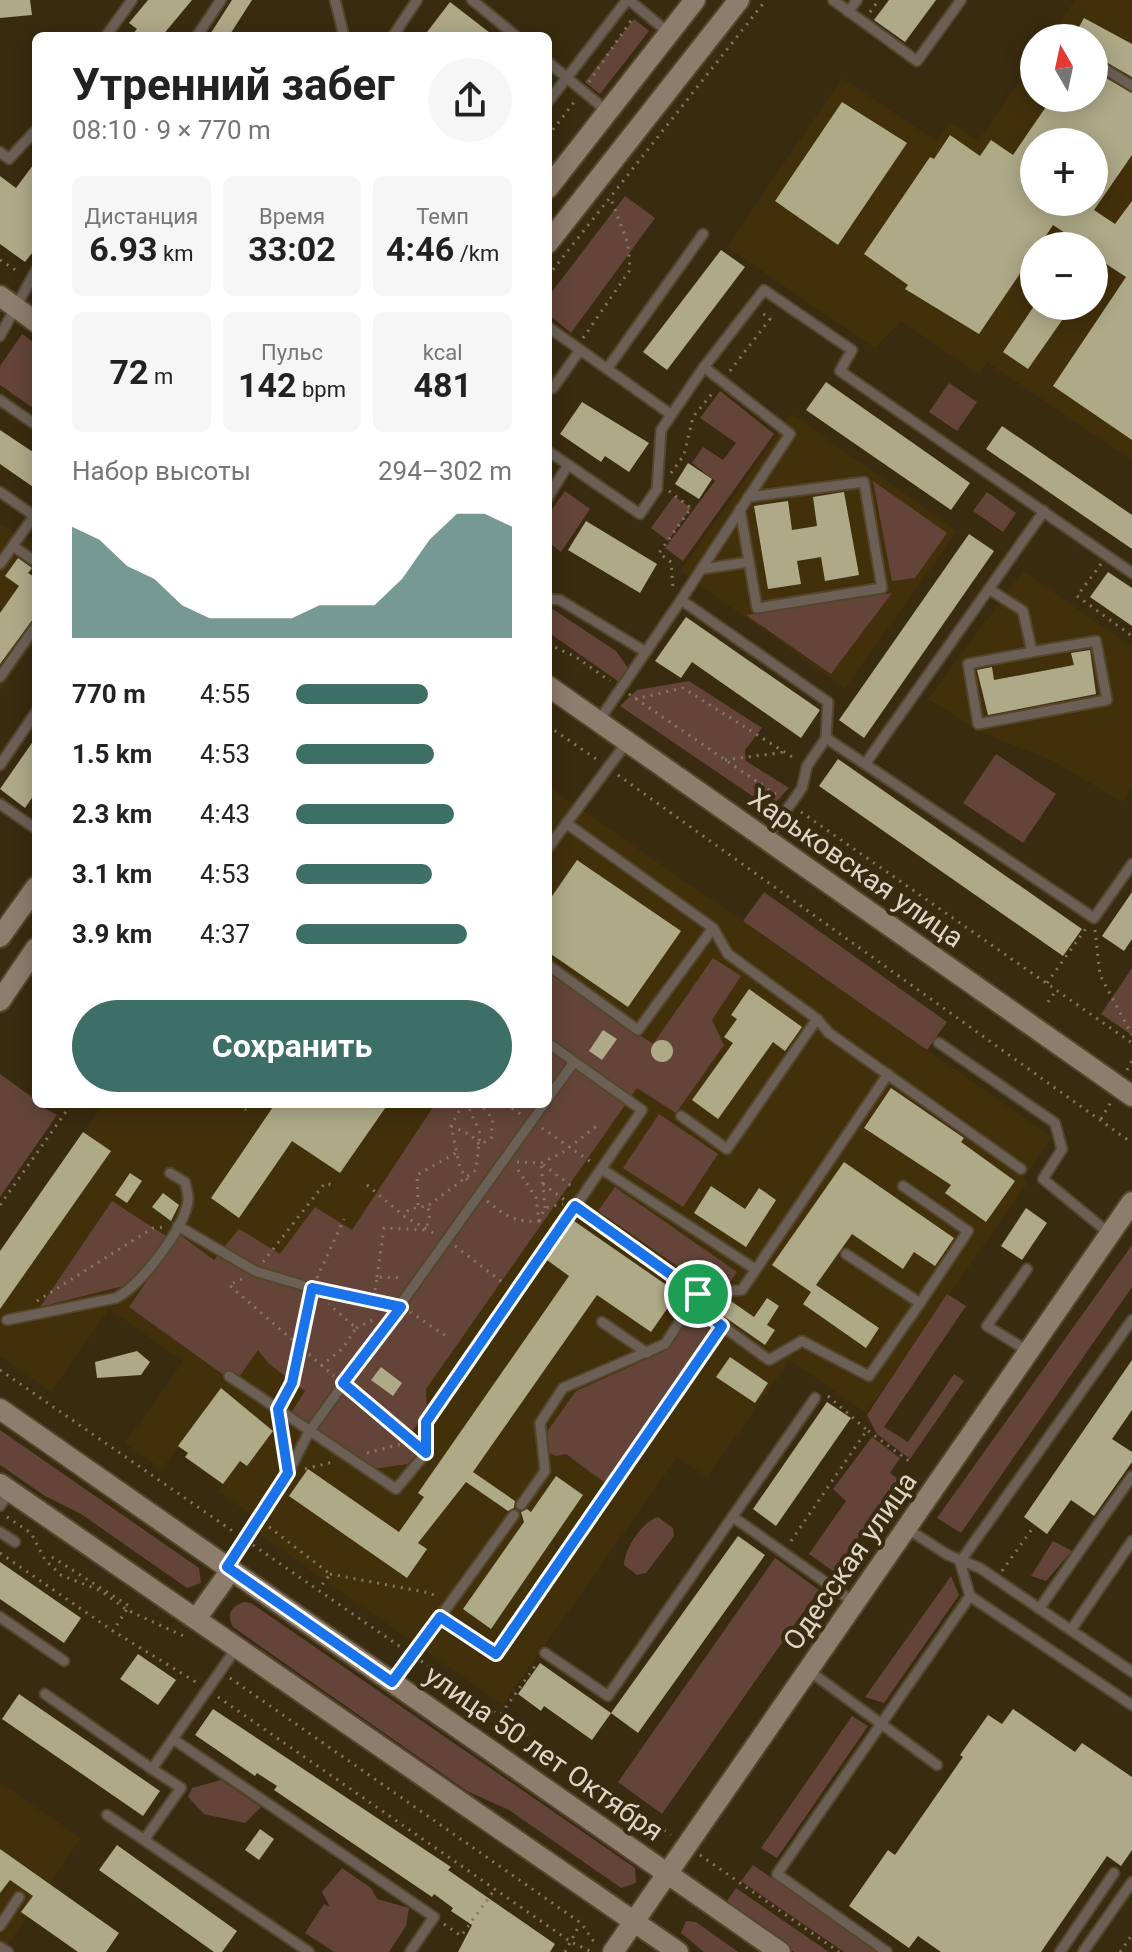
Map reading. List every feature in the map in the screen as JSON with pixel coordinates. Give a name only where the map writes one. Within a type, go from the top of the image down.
[{"type":"main road","points":[[552,183],[695,0]]},
{"type":"main road","points":[[552,238],[739,0]]},
{"type":"main road","points":[[0,296],[32,319]]},
{"type":"main road","name":"Харьковская улица","points":[[552,689],[1132,1096]]},
{"type":"main road","points":[[0,937],[32,893]]},
{"type":"main road","points":[[0,1001],[32,954]]},
{"type":"main road","name":"Одесская улица","points":[[613,1952],[1132,1202]]},
{"type":"main road","name":"улица 50 лет Октября","points":[[0,1409],[780,1952]]},
{"type":"main road","points":[[3,1493],[196,1619],[678,1952]]},
{"type":"main road","points":[[196,1619],[229,1568]]},
{"type":"lane","points":[[109,32],[132,0]]},
{"type":"lane","points":[[200,32],[221,0]]},
{"type":"lane","points":[[335,0],[343,32]]},
{"type":"lane","points":[[396,32],[417,0]]},
{"type":"lane","points":[[472,0],[511,32]]},
{"type":"lane","points":[[552,97],[628,0],[669,33]]},
{"type":"lane","points":[[833,0],[917,61],[961,0]]},
{"type":"lane","points":[[848,12],[857,0]]},
{"type":"lane","points":[[552,65],[608,112]]},
{"type":"lane","points":[[1108,71],[1132,86]]},
{"type":"lane","points":[[0,152],[9,159],[32,134]]},
{"type":"lane","points":[[607,369],[703,234]]},
{"type":"lane","points":[[0,336],[18,308],[32,277]]},
{"type":"lane","points":[[552,454],[640,514],[657,489],[661,430],[669,413],[764,290],[852,350],[840,371],[1132,573]]},
{"type":"lane","points":[[552,330],[669,413]]},
{"type":"lane","points":[[553,388],[578,348]]},
{"type":"lane","points":[[598,722],[790,434],[704,367]]},
{"type":"lane","points":[[0,400],[32,422]]},
{"type":"lane","points":[[552,491],[568,465]]},
{"type":"lane","points":[[740,509],[757,608],[882,588],[864,482],[748,497]]},
{"type":"lane","points":[[0,492],[32,514]]},
{"type":"lane","points":[[865,764],[1044,511]]},
{"type":"lane","points":[[0,564],[32,520]]},
{"type":"lane","points":[[13,546],[32,559]]},
{"type":"lane","points":[[702,569],[749,562]]},
{"type":"lane","points":[[989,589],[1023,611],[1032,652]]},
{"type":"lane","points":[[552,599],[560,600],[646,652]]},
{"type":"lane","points":[[681,600],[828,702],[826,738],[807,766],[802,788],[766,839]]},
{"type":"lane","points":[[0,677],[32,632]]},
{"type":"lane","points":[[1096,641],[1107,700],[978,724],[968,664],[1032,652],[1096,641]]},
{"type":"lane","points":[[0,765],[32,718]]},
{"type":"lane","points":[[826,738],[1094,918],[1132,864]]},
{"type":"lane","points":[[552,842],[627,742]]},
{"type":"lane","points":[[0,804],[32,826]]},
{"type":"lane","points":[[566,823],[713,928],[728,954],[817,1019],[829,1033],[1021,1169]]},
{"type":"lane","points":[[552,968],[638,1030],[713,928]]},
{"type":"lane","points":[[681,1116],[727,1149],[817,1019]]},
{"type":"lane","points":[[939,1043],[1055,1123],[1062,1149],[1043,1179],[1110,1234]]},
{"type":"lane","points":[[229,1376],[396,1489],[426,1453],[426,1422],[572,1205],[603,1170],[642,1110],[552,1046]]},
{"type":"lane","points":[[552,1092],[574,1062]]},
{"type":"lane","points":[[698,1294],[742,1290],[888,1074]]},
{"type":"lane","points":[[229,1568],[288,1473],[309,1432],[541,1108]]},
{"type":"lane","points":[[603,1170],[755,1269]]},
{"type":"lane","points":[[7,1320],[116,1298],[132,1290],[178,1226],[189,1200],[185,1182],[170,1173]]},
{"type":"lane","points":[[572,1205],[698,1294],[706,1314],[769,1360],[802,1341],[869,1376],[968,1231],[903,1186]]},
{"type":"lane","points":[[178,1226],[255,1271],[312,1288],[401,1307]]},
{"type":"lane","points":[[846,1254],[920,1303]]},
{"type":"lane","points":[[1027,1269],[987,1326],[1028,1351]]},
{"type":"lane","points":[[521,1505],[545,1471],[540,1423],[563,1388],[665,1344],[698,1294]]},
{"type":"lane","points":[[960,1562],[1132,1320]]},
{"type":"lane","points":[[602,1322],[647,1353]]},
{"type":"lane","points":[[440,1617],[496,1654],[722,1326]]},
{"type":"lane","points":[[545,1653],[608,1696],[815,1398]]},
{"type":"lane","points":[[1039,1609],[1132,1476]]},
{"type":"lane","points":[[392,1682],[514,1515]]},
{"type":"lane","points":[[733,1517],[855,1603]]},
{"type":"lane","points":[[906,1528],[960,1562],[980,1568],[1132,1672]]},
{"type":"lane","points":[[0,1532],[15,1542]]},
{"type":"lane","points":[[1071,1630],[1132,1541]]},
{"type":"lane","points":[[960,1562],[970,1596],[1132,1705]]},
{"type":"lane","points":[[887,1952],[777,1874],[970,1596]]},
{"type":"lane","points":[[0,1617],[64,1661]]},
{"type":"lane","points":[[152,1769],[237,1647]]},
{"type":"lane","points":[[808,1670],[937,1765]]},
{"type":"lane","points":[[45,1694],[181,1788],[144,1840]]},
{"type":"lane","points":[[173,1739],[434,1917],[410,1952]]},
{"type":"lane","points":[[107,1815],[309,1952]]},
{"type":"lane","points":[[1060,1952],[1114,1873]]},
{"type":"lane","points":[[1083,1952],[1132,1882]]},
{"type":"lane","points":[[0,1926],[19,1897]]},
{"type":"lane","points":[[0,1947],[8,1952]]},
{"type":"path","points":[[552,271],[766,0]]},
{"type":"path","points":[[552,131],[584,91],[639,9]]},
{"type":"path","points":[[578,348],[630,270],[628,244],[611,199]]},
{"type":"path","points":[[0,260],[32,275]]},
{"type":"path","points":[[668,479],[684,455],[693,417],[770,319],[758,310],[770,294]]},
{"type":"path","points":[[663,486],[691,508],[659,553],[671,562],[673,594],[681,600]]},
{"type":"path","points":[[1108,556],[1077,596],[1132,636]]},
{"type":"path","points":[[552,646],[576,657],[1132,1043]]},
{"type":"path","points":[[635,699],[683,688],[807,766]]},
{"type":"path","points":[[552,729],[1132,1143]]},
{"type":"path","points":[[725,760],[785,752]]},
{"type":"path","points":[[1046,985],[1094,918]]},
{"type":"path","points":[[1094,918],[1100,975],[1132,1035]]},
{"type":"path","points":[[1048,1002],[1056,991]]},
{"type":"path","points":[[0,1205],[69,1108]]},
{"type":"path","points":[[404,1216],[418,1205],[427,1206],[472,1175],[480,1133],[469,1108]]},
{"type":"path","points":[[480,1145],[491,1138],[493,1127],[485,1108]]},
{"type":"path","points":[[511,1108],[603,1170]]},
{"type":"path","points":[[513,1162],[541,1163],[571,1149],[598,1125]]},
{"type":"path","points":[[451,1126],[471,1135],[480,1145]]},
{"type":"path","points":[[418,1205],[417,1175],[456,1153]]},
{"type":"path","points":[[539,1221],[545,1208],[541,1163]]},
{"type":"path","points":[[541,1163],[584,1195]]},
{"type":"path","points":[[336,1186],[325,1183],[255,1271],[229,1285],[426,1453]]},
{"type":"path","points":[[543,1184],[572,1205]]},
{"type":"path","points":[[545,1208],[572,1205]]},
{"type":"path","points":[[373,1302],[384,1228],[426,1230],[430,1214],[427,1206]]},
{"type":"path","points":[[288,1473],[278,1409],[292,1383],[312,1288],[344,1219]]},
{"type":"path","points":[[34,1303],[153,1228],[178,1226]]},
{"type":"path","points":[[377,1277],[420,1280]]},
{"type":"path","points":[[312,1288],[356,1328],[343,1348],[321,1366]]},
{"type":"path","points":[[401,1307],[449,1338]]},
{"type":"path","points":[[815,1398],[827,1395],[913,1464]]},
{"type":"path","points":[[783,1552],[867,1430]]},
{"type":"path","points":[[0,1513],[31,1533],[45,1560],[61,1575],[101,1591],[127,1610],[199,1644]]},
{"type":"path","points":[[259,1520],[330,1574],[430,1593],[449,1604]]},
{"type":"path","points":[[1003,1569],[1035,1525]]},
{"type":"path","points":[[0,1553],[113,1631],[208,1690],[571,1942],[592,1952]]},
{"type":"path","points":[[52,1557],[129,1606],[113,1631]]},
{"type":"path","points":[[319,1590],[330,1574]]},
{"type":"path","points":[[500,1716],[545,1653]]},
{"type":"path","points":[[221,1671],[581,1923],[602,1952]]},
{"type":"path","points":[[434,1917],[461,1936],[495,1889]]},
{"type":"path","points":[[565,1952],[581,1923]]},
{"type":"path","points":[[1120,1952],[1132,1935]]},
{"type":"shaded area","points":[[1075,0],[1132,0],[1132,460],[987,362],[979,374],[901,321],[875,348],[727,247],[842,78],[936,141],[950,122],[978,141],[1020,80],[1020,112],[1108,112],[1108,24],[1059,24]]},
{"type":"shaded area","points":[[634,19],[649,31],[600,94],[585,82]]},
{"type":"shaded area","points":[[625,196],[655,218],[571,333],[552,317],[552,292]]},
{"type":"shaded area","points":[[22,334],[32,341],[32,407],[0,385],[0,366]]},
{"type":"shaded area","points":[[949,383],[977,402],[957,431],[929,412]]},
{"type":"shaded area","points":[[720,391],[774,434],[683,561],[665,548],[715,481],[692,463],[703,447],[723,460],[736,443],[700,418]]},
{"type":"shaded area","points":[[792,414],[957,531],[845,688],[680,571]]},
{"type":"shaded area","points":[[873,481],[947,533],[915,578],[892,581]]},
{"type":"shaded area","points":[[565,491],[590,509],[561,552],[552,545],[552,509]]},
{"type":"shaded area","points":[[987,492],[1016,513],[1003,532],[973,511]]},
{"type":"shaded area","points":[[674,496],[691,508],[668,541],[651,528]]},
{"type":"shaded area","points":[[0,523],[32,543],[32,647],[0,691]]},
{"type":"shaded area","points":[[1023,571],[1132,647],[1132,789],[1123,802],[1051,760],[983,733],[928,699]]},
{"type":"shaded area","points":[[892,593],[831,674],[746,615]]},
{"type":"shaded area","points":[[552,609],[616,651],[628,668],[619,682],[552,635]]},
{"type":"shaded area","points":[[689,681],[762,728],[745,750],[746,761],[789,788],[770,808],[620,706],[637,690]]},
{"type":"shaded area","points":[[996,754],[1056,794],[1023,843],[963,803]]},
{"type":"shaded area","points":[[552,789],[1052,1137],[1024,1178],[1028,1182],[866,1413],[790,1360],[707,1477],[677,1457],[503,1705],[246,1525],[252,1515],[218,1491],[223,1483],[185,1457],[188,1453],[179,1446],[162,1469],[125,1443],[183,1361],[109,1309],[51,1392],[0,1356],[0,1251],[100,1108],[552,1108]]},
{"type":"shaded area","points":[[764,892],[947,1022],[927,1050],[743,921]]},
{"type":"shaded area","points":[[713,958],[741,976],[712,1020],[724,1045],[676,1113],[637,1088],[426,1389],[427,1408],[410,1436],[423,1450],[407,1464],[374,1469],[291,1413],[305,1391],[268,1363],[258,1350],[235,1383],[129,1307],[179,1234],[214,1260],[239,1229],[280,1254],[315,1207],[352,1230],[432,1108],[552,1108],[552,975],[653,1044]]},
{"type":"shaded area","points":[[1132,968],[1132,1035],[1101,1014]]},
{"type":"shaded area","points":[[0,1074],[32,1097],[32,1108],[44,1108],[57,1115],[0,1197]]},
{"type":"shaded area","points":[[659,1114],[718,1154],[683,1207],[623,1168]]},
{"type":"shaded area","points":[[615,1187],[737,1272],[728,1285],[706,1286],[598,1211]]},
{"type":"shaded area","points":[[112,1201],[166,1236],[131,1284],[40,1307]]},
{"type":"shaded area","points":[[1132,1245],[1132,1287],[961,1533],[937,1518]]},
{"type":"shaded area","points":[[947,1294],[966,1306],[884,1427],[908,1442],[954,1374],[964,1381],[910,1459],[877,1434],[867,1415]]},
{"type":"shaded area","points":[[691,1314],[716,1330],[608,1485],[566,1454],[556,1456],[546,1451],[544,1436],[576,1391],[667,1350]]},
{"type":"shaded area","points":[[0,1430],[199,1568],[201,1583],[187,1588],[81,1514],[45,1496],[0,1465]]},
{"type":"shaded area","points":[[872,1437],[900,1458],[890,1473],[899,1480],[834,1572],[809,1554],[846,1501],[833,1489]]},
{"type":"shaded area","points":[[658,1517],[673,1528],[674,1536],[646,1573],[637,1575],[624,1565],[627,1551],[641,1530]]},
{"type":"shaded area","points":[[1053,1541],[1072,1551],[1046,1581],[1031,1576]]},
{"type":"shaded area","points":[[775,1558],[819,1590],[662,1814],[618,1782]]},
{"type":"shaded area","points":[[951,1576],[959,1595],[884,1703],[865,1697]]},
{"type":"shaded area","points":[[244,1602],[251,1603],[635,1868],[636,1883],[621,1888],[509,1810],[467,1791],[233,1627],[231,1612]]},
{"type":"shaded area","points":[[852,1716],[868,1726],[777,1858],[761,1848]]},
{"type":"shaded area","points":[[221,1780],[261,1807],[245,1823],[204,1814],[188,1797],[192,1788]]},
{"type":"shaded area","points":[[0,1783],[81,1838],[3,1952],[0,1952]]},
{"type":"shaded area","points":[[753,1865],[879,1952],[844,1952],[741,1881]]},
{"type":"shaded area","points":[[342,1868],[371,1888],[377,1899],[409,1908],[406,1926],[389,1952],[334,1952],[305,1933],[324,1904],[330,1907],[322,1892]]},
{"type":"shaded area","points":[[736,1888],[829,1952],[794,1952],[725,1904]]},
{"type":"shaded area","points":[[686,1921],[696,1922],[738,1952],[704,1952],[681,1933]]},
{"type":"building","points":[[0,0],[30,0],[32,15],[0,18]]},
{"type":"building","points":[[148,0],[192,0],[165,32],[134,32],[137,29],[129,23]]},
{"type":"building","points":[[232,0],[252,0],[232,32],[212,32]]},
{"type":"building","points":[[889,0],[936,0],[905,42],[874,20]]},
{"type":"building","points":[[450,2],[489,32],[427,32]]},
{"type":"building","points":[[1084,18],[1095,24],[1081,24]]},
{"type":"building","points":[[1108,31],[1132,44],[1132,77],[1108,63]]},
{"type":"building","points":[[1108,79],[1132,93],[1132,155],[1108,190],[1108,128],[1031,128],[1042,112],[1108,112]]},
{"type":"building","points":[[842,102],[907,143],[838,245],[775,201]]},
{"type":"building","points":[[950,135],[980,156],[991,140],[1013,155],[1020,145],[1020,216],[1103,216],[1115,224],[1132,201],[1132,440],[1053,386],[1097,320],[1108,320],[1108,304],[1126,277],[1108,265],[1108,232],[1064,232],[1053,225],[1048,232],[1020,232],[1020,274],[979,334],[905,289],[908,285],[864,254],[930,157],[934,159]]},
{"type":"building","points":[[32,166],[32,253],[25,262],[0,244],[0,176],[16,188]]},
{"type":"building","points":[[721,250],[745,267],[667,370],[643,352]]},
{"type":"building","points":[[1025,320],[1062,320],[1028,369],[1003,352]]},
{"type":"building","points":[[826,382],[970,483],[951,510],[806,410]]},
{"type":"building","points":[[582,402],[649,443],[629,472],[605,456],[601,462],[560,434]]},
{"type":"building","points":[[1002,426],[1132,515],[1132,549],[986,449]]},
{"type":"building","points":[[0,430],[32,451],[32,486],[0,464]]},
{"type":"building","points":[[688,463],[712,479],[699,499],[675,484]]},
{"type":"building","points":[[844,492],[859,575],[825,581],[821,557],[797,561],[801,584],[768,589],[754,506],[788,501],[792,530],[817,526],[813,497]]},
{"type":"building","points":[[586,521],[657,564],[640,593],[568,550]]},
{"type":"building","points":[[969,534],[994,551],[864,738],[839,720]]},
{"type":"building","points":[[18,558],[32,568],[28,573],[32,576],[32,620],[0,664],[0,613],[19,586],[5,576]]},
{"type":"building","points":[[1108,572],[1132,588],[1132,626],[1090,597]]},
{"type":"building","points":[[686,617],[820,710],[801,738],[692,662],[681,678],[655,661]]},
{"type":"building","points":[[1090,650],[1096,694],[988,715],[977,670],[992,667],[994,680],[1074,665],[1071,653]]},
{"type":"building","points":[[32,743],[32,798],[25,808],[0,789]]},
{"type":"building","points":[[838,759],[1082,929],[1063,956],[819,786]]},
{"type":"building","points":[[577,860],[681,931],[628,1007],[552,955],[552,896]]},
{"type":"building","points":[[1132,892],[1132,939],[1124,951],[1102,936]]},
{"type":"building","points":[[749,989],[802,1027],[785,1051],[773,1042],[718,1119],[692,1100],[733,1043],[724,1037],[737,1019],[731,1015]]},
{"type":"building","points":[[603,1030],[617,1039],[602,1060],[589,1051]]},
{"type":"building","points":[[662,1040],[670,1043],[673,1051],[670,1059],[662,1062],[654,1059],[651,1051],[654,1043]]},
{"type":"building","points":[[891,1088],[964,1138],[961,1142],[1015,1181],[986,1222],[945,1193],[951,1185],[864,1128]]},
{"type":"building","points":[[272,1108],[385,1108],[340,1173],[292,1141],[239,1218],[211,1198]]},
{"type":"building","points":[[83,1132],[111,1151],[0,1309],[0,1251]]},
{"type":"building","points":[[844,1162],[954,1238],[935,1266],[914,1252],[903,1269],[852,1234],[816,1285],[879,1328],[866,1348],[803,1304],[811,1292],[772,1265]]},
{"type":"building","points":[[130,1173],[142,1181],[127,1203],[115,1195]]},
{"type":"building","points":[[711,1186],[745,1209],[759,1188],[776,1200],[746,1247],[694,1213]]},
{"type":"building","points":[[163,1193],[179,1205],[171,1221],[152,1207]]},
{"type":"building","points":[[1026,1208],[1047,1223],[1022,1260],[1001,1246]]},
{"type":"building","points":[[574,1221],[678,1293],[651,1332],[597,1295],[473,1472],[515,1501],[514,1508],[508,1511],[466,1482],[418,1543],[427,1549],[407,1578],[289,1496],[308,1469],[399,1532],[424,1497],[418,1493],[569,1276],[547,1260]]},
{"type":"building","points":[[767,1298],[779,1306],[767,1325],[775,1330],[765,1345],[719,1313],[728,1299],[754,1317]]},
{"type":"building","points":[[137,1351],[150,1362],[141,1375],[97,1378],[95,1362]]},
{"type":"building","points":[[730,1357],[768,1383],[755,1403],[716,1377]]},
{"type":"building","points":[[1132,1360],[1132,1410],[1112,1439],[1132,1452],[1132,1462],[1094,1516],[1071,1500],[1047,1534],[1024,1517]]},
{"type":"building","points":[[381,1367],[402,1383],[393,1396],[371,1380]]},
{"type":"building","points":[[221,1388],[273,1431],[247,1466],[240,1461],[223,1484],[185,1457],[188,1453],[178,1446]]},
{"type":"building","points":[[827,1402],[851,1418],[776,1526],[753,1509]]},
{"type":"building","points":[[556,1476],[583,1495],[491,1629],[463,1609],[524,1522],[521,1512],[527,1509],[531,1512]]},
{"type":"building","points":[[738,1536],[765,1555],[638,1733],[611,1713]]},
{"type":"building","points":[[0,1562],[81,1618],[64,1643],[0,1599]]},
{"type":"building","points":[[138,1654],[176,1680],[158,1705],[120,1679]]},
{"type":"building","points":[[540,1663],[611,1713],[592,1740],[544,1706],[541,1711],[518,1694]]},
{"type":"building","points":[[19,1694],[160,1791],[143,1816],[2,1719]]},
{"type":"building","points":[[213,1709],[451,1867],[448,1870],[555,1944],[550,1952],[458,1952],[472,1925],[451,1911],[453,1908],[274,1790],[277,1786],[257,1773],[255,1776],[195,1735]]},
{"type":"building","points":[[1013,1709],[1075,1752],[1082,1743],[1132,1777],[1132,1850],[1121,1866],[1107,1856],[1041,1952],[941,1952],[918,1936],[909,1948],[849,1906],[888,1850],[895,1855],[963,1757],[960,1755],[988,1715],[1002,1724]]},
{"type":"building","points":[[260,1829],[274,1839],[259,1860],[245,1850]]},
{"type":"building","points":[[117,1845],[237,1931],[222,1952],[214,1952],[99,1870]]},
{"type":"building","points":[[0,1849],[119,1933],[106,1952],[78,1952],[21,1912],[33,1896],[10,1880],[0,1893]]},
{"type":"route","points":[[575,1206],[698,1294],[706,1314],[722,1326],[496,1654],[440,1617],[392,1682],[227,1567],[288,1473],[278,1409],[292,1383],[312,1288],[401,1307],[343,1383],[426,1453],[426,1422],[575,1206]]}]
